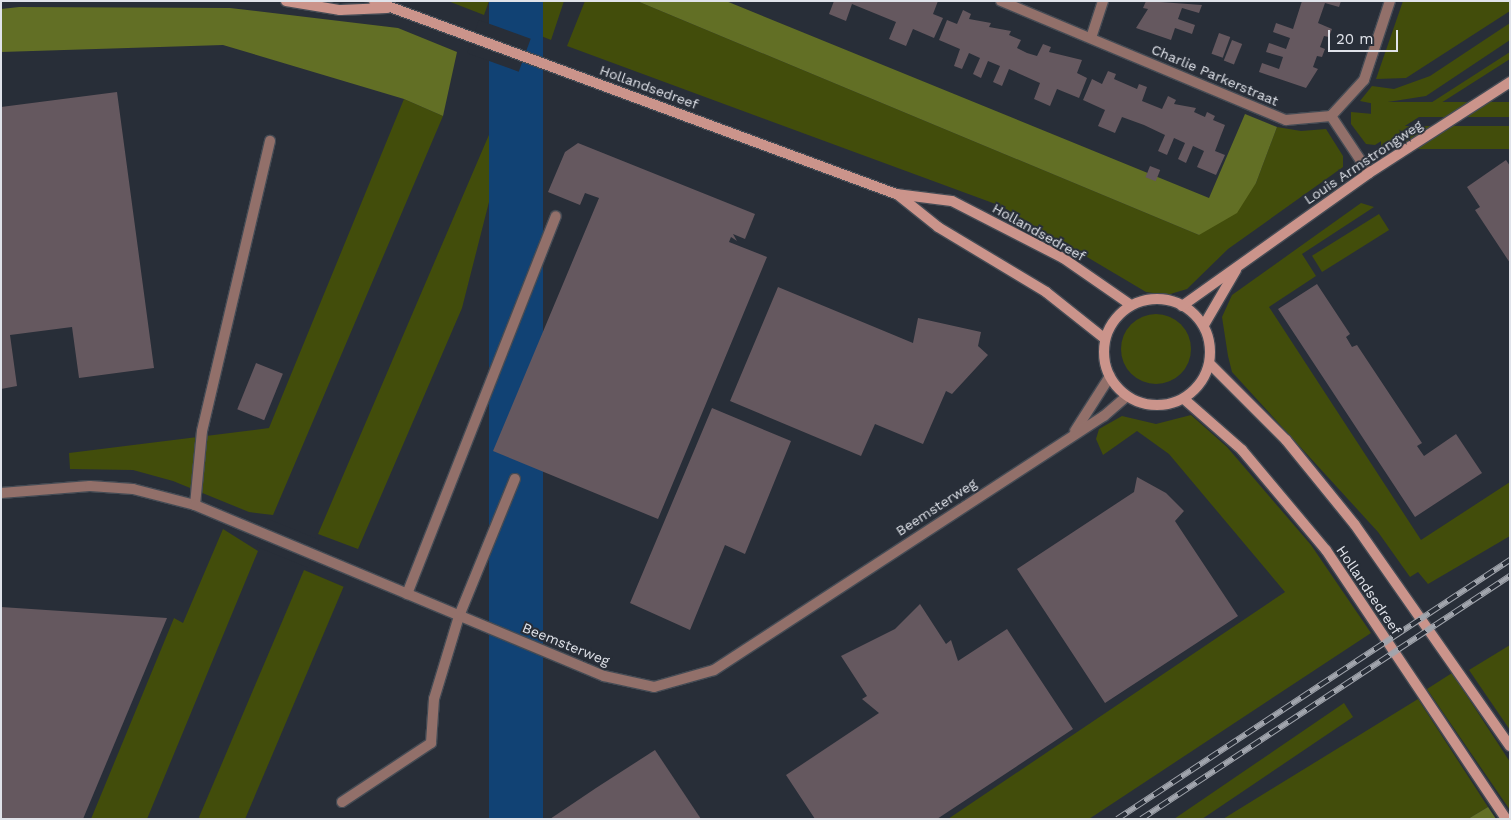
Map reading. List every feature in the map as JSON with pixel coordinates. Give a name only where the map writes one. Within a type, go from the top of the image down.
[{"type":"main road","name":"Hollandsedreef","points":[[286,1],[340,10],[390,8]]},
{"type":"main road","name":"Hollandsedreef","points":[[374,1],[455,29],[896,194],[952,201],[1063,258],[1132,305]]},
{"type":"main road","name":"Louis Armstrongweg","points":[[1182,306],[1213,281],[1236,270],[1369,173],[1510,82]]},
{"type":"main road","name":"Hollandsedreef","points":[[896,194],[938,227],[1046,292],[1105,339]]},
{"type":"main road","name":"Louis Armstrongweg","points":[[1204,325],[1236,270]]},
{"type":"main road","points":[[1152,299],[1182,306],[1204,325],[1211,365],[1202,383],[1184,399],[1151,406],[1127,396],[1110,376],[1105,339],[1114,320],[1132,305],[1152,299]]},
{"type":"main road","name":"Hollandsedreef","points":[[1211,365],[1286,440],[1355,525],[1510,746]]},
{"type":"main road","name":"Hollandsedreef","points":[[1184,399],[1242,450],[1326,550],[1506,819]]},
{"type":"street","name":"Charlie Parkerstraat","points":[[1001,1],[1286,120],[1331,116]]},
{"type":"street","points":[[1091,38],[1103,1]]},
{"type":"street","points":[[1369,173],[1331,116],[1364,80],[1390,1]]},
{"type":"street","points":[[195,505],[202,431],[270,142]]},
{"type":"street","points":[[407,594],[556,216]]},
{"type":"street","name":"Beemsterweg","points":[[1075,432],[1110,376]]},
{"type":"street","name":"Beemsterweg","points":[[1,493],[90,486],[133,489],[195,505],[604,676],[654,687],[714,670],[1075,432],[1104,416],[1127,396]]},
{"type":"street","points":[[342,802],[431,743],[434,700],[459,616],[515,480]]},
{"type":"green space","points":[[448,1],[489,1],[484,15]]},
{"type":"green space","points":[[543,1],[564,1],[551,40],[531,32]]},
{"type":"green space","points":[[585,1],[637,1],[1199,235],[1256,183],[1277,127],[1301,131],[1326,129],[1343,156],[1343,167],[1228,249],[1187,289],[1167,295],[1146,292],[1001,206],[567,46]]},
{"type":"green space","points":[[637,1],[726,1],[1209,198],[1245,114],[1277,127],[1256,183],[1237,213],[1199,235]]},
{"type":"green space","points":[[1403,1],[1510,1],[1510,11],[1406,78],[1376,79]]},
{"type":"green space","points":[[19,7],[230,8],[398,28],[457,52],[443,116],[404,99],[223,45],[1,52],[1,9]]},
{"type":"green space","points":[[1510,23],[1510,40],[1426,96],[1375,104],[1360,101],[1372,86],[1394,89],[1430,76]]},
{"type":"green space","points":[[1510,52],[1510,59],[1375,145],[1366,144],[1351,124],[1351,112],[1373,114],[1426,106]]},
{"type":"green space","points":[[515,74],[530,78],[502,151],[462,308],[358,549],[318,534]]},
{"type":"green space","points":[[404,99],[443,116],[273,515],[249,512],[173,481],[133,470],[70,469],[69,453],[269,428]]},
{"type":"green space","points":[[1371,102],[1510,102],[1510,117],[1371,117]]},
{"type":"green space","points":[[1381,126],[1510,126],[1510,149],[1381,149]]},
{"type":"green space","points":[[1361,203],[1374,207],[1302,254],[1316,276],[1269,307],[1421,540],[1510,482],[1510,536],[1428,584],[1418,572],[1410,577],[1378,532],[1232,372],[1228,356],[1222,317],[1232,295]]},
{"type":"green space","points":[[1379,214],[1389,230],[1322,272],[1312,256]]},
{"type":"green space","points":[[1156,314],[1175,320],[1185,330],[1191,349],[1185,368],[1175,378],[1156,384],[1137,378],[1127,368],[1121,349],[1127,330],[1137,320]]},
{"type":"green space","points":[[1191,415],[1227,447],[1311,545],[1371,633],[1089,819],[948,819],[1285,592],[1169,454],[1137,431],[1103,455],[1096,439],[1099,429],[1122,416],[1156,424]]},
{"type":"green space","points":[[223,529],[258,551],[147,819],[91,819],[174,618],[183,623]]},
{"type":"green space","points":[[304,570],[344,587],[245,819],[199,818]]},
{"type":"green space","points":[[1510,645],[1510,730],[1469,670]]},
{"type":"green space","points":[[1452,673],[1510,762],[1510,810],[1427,689]]},
{"type":"green space","points":[[1418,699],[1488,807],[1468,819],[1223,819]]},
{"type":"green space","points":[[1344,703],[1353,717],[1202,819],[1174,819]]},
{"type":"green space","points":[[1488,807],[1496,819],[1468,819]]},
{"type":"water","points":[[489,1],[543,1],[543,819],[489,819]]},
{"type":"pier","points":[[479,20],[531,39],[519,72],[467,53]]},
{"type":"pier","points":[[268,519],[319,540],[308,567],[257,547]]},
{"type":"building","points":[[834,1],[938,1],[933,14],[943,18],[934,38],[913,29],[906,46],[889,39],[896,22],[852,4],[846,21],[829,14]]},
{"type":"building","points":[[1146,1],[1202,5],[1199,13],[1182,8],[1178,19],[1195,25],[1192,34],[1175,28],[1171,40],[1136,28],[1148,9],[1143,8]]},
{"type":"building","points":[[1302,1],[1341,1],[1339,7],[1325,3],[1318,23],[1332,29],[1329,37],[1324,36],[1320,47],[1325,49],[1322,57],[1317,56],[1313,67],[1318,69],[1306,88],[1259,72],[1262,63],[1279,69],[1283,57],[1266,52],[1269,43],[1286,49],[1290,38],[1273,32],[1276,23],[1293,29]]},
{"type":"building","points":[[963,10],[971,14],[969,19],[991,23],[989,27],[1011,31],[1009,35],[1021,40],[1017,48],[1027,53],[1037,56],[1043,44],[1051,47],[1049,52],[1082,60],[1077,73],[1087,78],[1079,98],[1057,89],[1050,106],[1034,99],[1040,83],[1009,69],[1002,86],[993,82],[1000,66],[988,61],[981,78],[973,74],[980,58],[969,53],[962,69],[954,66],[960,49],[939,40],[947,20],[957,24]]},
{"type":"building","points":[[1219,33],[1230,37],[1223,58],[1211,54]]},
{"type":"building","points":[[1232,40],[1242,44],[1234,65],[1224,60]]},
{"type":"building","points":[[1108,71],[1116,74],[1114,79],[1137,89],[1139,84],[1147,87],[1142,101],[1162,109],[1168,96],[1176,100],[1174,104],[1196,108],[1194,112],[1205,117],[1207,112],[1215,116],[1213,120],[1225,125],[1215,151],[1225,155],[1216,175],[1197,167],[1204,151],[1193,146],[1186,163],[1178,159],[1185,143],[1174,138],[1167,155],[1158,151],[1165,135],[1144,125],[1122,117],[1115,133],[1098,126],[1105,110],[1083,100],[1092,79],[1102,84]]},
{"type":"building","points":[[117,92],[154,368],[79,378],[72,327],[10,335],[17,386],[1,389],[1,107]]},
{"type":"building","points":[[578,143],[755,214],[745,239],[733,234],[737,241],[731,237],[729,242],[767,257],[658,519],[493,451],[599,198],[585,193],[580,205],[548,192],[565,152]]},
{"type":"building","points":[[1506,160],[1510,166],[1510,263],[1475,210],[1480,207],[1467,187]]},
{"type":"building","points":[[1150,166],[1160,170],[1156,181],[1146,177]]},
{"type":"building","points":[[1317,284],[1350,334],[1346,337],[1352,347],[1357,345],[1422,443],[1417,446],[1424,456],[1456,434],[1482,473],[1415,517],[1278,309]]},
{"type":"building","points":[[778,287],[913,343],[918,318],[981,332],[978,346],[988,355],[952,394],[946,391],[923,444],[875,424],[861,456],[730,401]]},
{"type":"building","points":[[256,363],[283,374],[264,420],[237,409]]},
{"type":"building","points":[[712,408],[791,441],[745,554],[725,545],[690,630],[630,603]]},
{"type":"building","points":[[1137,477],[1166,493],[1184,511],[1175,521],[1238,616],[1105,703],[1017,569],[1134,492]]},
{"type":"building","points":[[920,604],[946,644],[951,640],[958,661],[1007,629],[1073,729],[937,819],[815,819],[786,775],[879,713],[862,699],[867,696],[841,656],[895,629]]},
{"type":"building","points":[[1,607],[167,618],[83,819],[1,819]]},
{"type":"building","points":[[655,750],[701,819],[550,819],[596,788]]},
{"type":"railway","points":[[1117,819],[1510,560]]},
{"type":"railway","points":[[1141,819],[1510,576]]}]
